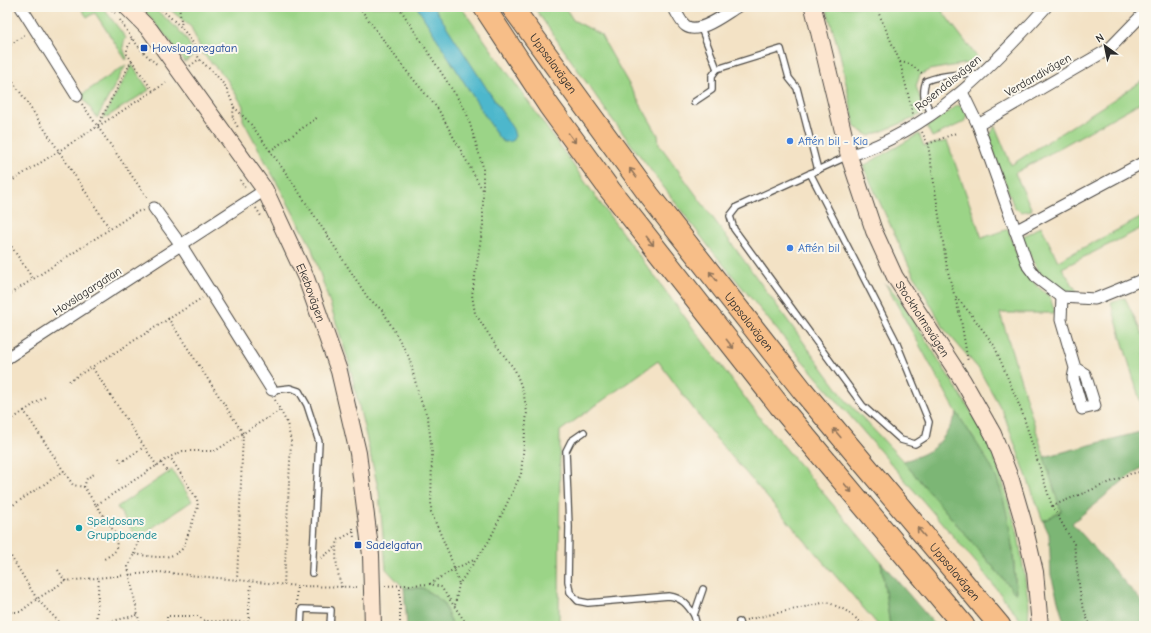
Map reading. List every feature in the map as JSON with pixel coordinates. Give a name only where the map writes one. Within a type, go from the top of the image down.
[{"type":"highway","points":[[472,7],[549,106]]},
{"type":"highway","name":"Uppsalavägen","points":[[484,7],[549,106],[610,190],[774,399],[964,626]]},
{"type":"highway","name":"Uppsalavägen","points":[[512,7],[649,195],[803,391],[1000,626]]},
{"type":"street","points":[[21,7],[77,96]]},
{"type":"street","name":"Ekebovägen","points":[[127,7],[150,30],[265,190],[306,278],[339,371],[358,453],[370,555],[374,626]]},
{"type":"street","points":[[673,7],[685,25],[693,29],[701,28],[737,7]]},
{"type":"street","name":"Stockholmsvägen","points":[[813,7],[849,156],[874,231],[894,277],[963,381],[994,434],[1011,480],[1023,520],[1035,572],[1040,626]]},
{"type":"street","name":"Rosendalsvägen","points":[[849,156],[917,124],[962,92],[983,75],[1046,7]]},
{"type":"street","name":"Verdandivägen","points":[[978,125],[1109,49],[1144,13]]},
{"type":"street","points":[[962,92],[978,125],[1028,266],[1037,278],[1062,298],[1094,299],[1144,279]]},
{"type":"street","points":[[1015,231],[1144,162]]},
{"type":"street","name":"Hovslagargatan","points":[[7,358],[265,190]]},
{"type":"street","points":[[154,208],[181,245],[272,390]]},
{"type":"street","points":[[1062,298],[1061,320],[1075,368]]},
{"type":"lane","points":[[701,28],[717,69]]},
{"type":"lane","points":[[694,102],[712,90],[712,76],[717,69],[781,49],[789,78],[797,88],[818,170]]},
{"type":"lane","points":[[932,114],[925,102],[923,90],[926,81],[939,76],[958,74],[983,75]]},
{"type":"lane","points":[[810,173],[895,339],[929,422],[926,437],[915,444],[901,440],[863,406],[734,229],[730,216],[737,207],[810,173],[849,156]]},
{"type":"lane","points":[[272,390],[290,388],[299,391],[307,405],[319,442],[312,573]]},
{"type":"lane","points":[[584,432],[571,441],[566,451],[569,527],[568,581],[570,592],[578,601],[588,603],[669,596],[678,598],[687,604],[694,615],[697,626]]},
{"type":"lane","points":[[694,615],[703,589]]},
{"type":"lane","points":[[301,626],[302,609],[331,610],[330,626]]},
{"type":"path","points":[[109,7],[148,58],[164,70]]},
{"type":"path","points":[[159,7],[182,28],[193,43],[199,59],[226,87],[234,107],[250,123],[270,151],[368,298],[383,311],[409,356],[419,396],[428,418],[432,452],[431,512],[459,584]]},
{"type":"path","points":[[179,7],[182,28]]},
{"type":"path","points":[[359,7],[404,68],[438,109],[482,191]]},
{"type":"path","points":[[399,7],[466,111],[483,167],[483,225],[472,295],[475,313],[493,341],[515,370],[524,391],[527,412],[521,474],[489,541],[459,584],[455,605]]},
{"type":"path","points":[[876,7],[900,62],[917,124],[928,144],[947,268],[956,296],[994,345],[1022,412],[1052,506],[1074,544],[1081,600],[1088,621],[1092,626]]},
{"type":"path","points":[[7,47],[34,28]]},
{"type":"path","points":[[132,39],[130,46],[127,49],[127,54],[153,91]]},
{"type":"path","points":[[130,46],[137,42]]},
{"type":"path","points":[[188,67],[199,59]]},
{"type":"path","points":[[97,126],[132,60]]},
{"type":"path","points":[[900,62],[910,64],[923,73],[926,81]]},
{"type":"path","points":[[7,72],[110,229]]},
{"type":"path","points":[[7,184],[166,83]]},
{"type":"path","points":[[7,296],[136,212],[154,208],[77,96]]},
{"type":"path","points":[[230,122],[233,118],[234,107]]},
{"type":"path","points":[[270,151],[318,117]]},
{"type":"path","points":[[928,144],[956,133]]},
{"type":"path","points":[[238,176],[264,220]]},
{"type":"path","points":[[7,240],[34,279]]},
{"type":"path","points":[[69,381],[210,293]]},
{"type":"path","points":[[168,318],[243,433],[237,580]]},
{"type":"path","points":[[92,367],[157,466]]},
{"type":"path","points":[[272,390],[287,423],[291,441],[284,585]]},
{"type":"path","points":[[7,423],[46,397]]},
{"type":"path","points":[[96,506],[170,457],[183,451],[215,451],[280,410]]},
{"type":"path","points":[[24,411],[73,485],[84,487],[114,532],[116,544],[114,552],[102,560]]},
{"type":"path","points":[[119,458],[121,462],[144,447]]},
{"type":"path","points":[[134,554],[171,557],[178,554],[183,548],[198,507],[197,499],[170,457]]},
{"type":"path","points":[[161,463],[168,473]]},
{"type":"path","points":[[7,509],[64,471]]},
{"type":"path","points":[[1052,506],[1130,474],[1144,471]]},
{"type":"path","points":[[84,487],[88,478],[96,473]]},
{"type":"path","points":[[353,524],[354,539]]},
{"type":"path","points":[[342,587],[336,561],[336,547],[338,540],[353,532]]},
{"type":"path","points":[[140,536],[128,567],[140,626]]},
{"type":"path","points":[[313,562],[336,547]]},
{"type":"path","points":[[7,550],[37,599],[60,622],[96,625],[138,615]]},
{"type":"path","points":[[430,584],[454,568],[476,560]]},
{"type":"path","points":[[58,570],[65,581]]},
{"type":"path","points":[[7,612],[20,612],[65,581],[130,576],[159,572],[284,585],[357,587]]},
{"type":"path","points":[[96,625],[99,578]]},
{"type":"path","points":[[248,626],[251,582]]},
{"type":"path","points":[[384,586],[430,584],[441,587],[455,605],[468,626]]},
{"type":"path","points":[[400,586],[400,626]]},
{"type":"path","points":[[739,624],[827,602],[845,610],[866,626]]},
{"type":"path","points":[[167,626],[167,616],[198,616],[205,621],[248,622]]},
{"type":"path","points":[[205,621],[205,626]]},
{"type":"green space","points":[[80,7],[102,7],[104,9],[126,38],[123,46],[127,58],[126,60],[95,13],[87,17]]},
{"type":"green space","points":[[141,7],[153,7],[171,23],[182,34],[191,47],[194,55],[185,62],[169,40]]},
{"type":"green space","points":[[167,7],[461,7],[603,207],[757,414],[881,562],[890,626],[879,626],[713,435],[658,361],[560,431],[559,626],[453,626],[443,602],[423,588],[404,588],[386,569],[379,492],[348,359],[311,246],[243,120],[243,106],[226,78],[203,54],[191,27]]},
{"type":"green space","points":[[534,7],[565,7],[573,20],[600,34],[658,135],[659,144],[845,399],[903,461],[1016,594],[1013,549],[989,464],[957,413],[885,283],[900,299],[972,413],[989,445],[1000,473],[1018,534],[1029,604],[1028,626],[1025,626],[978,565],[801,359],[709,247],[609,115]]},
{"type":"green space","points":[[826,7],[939,7],[980,61],[929,70],[920,75],[916,86],[925,112],[912,119],[870,136],[855,127],[840,54]]},
{"type":"green space","points":[[126,65],[97,118],[81,95]]},
{"type":"green space","points":[[132,65],[149,90],[102,120]]},
{"type":"green space","points":[[1144,80],[1144,100],[1015,173],[1032,210],[1021,212],[1014,207],[991,145],[990,135],[995,126],[1011,165]]},
{"type":"green space","points":[[958,105],[964,109],[967,115],[964,122],[932,137],[927,127]]},
{"type":"green space","points":[[919,134],[924,146],[947,141],[982,238],[1008,229],[1021,266],[1036,285],[1050,297],[1055,313],[1000,313],[1061,511],[1043,521],[1003,412],[978,368],[945,330],[911,270],[863,166]]},
{"type":"green space","points":[[1144,216],[1144,227],[1062,268],[1078,293],[1055,286],[1041,274],[1036,267],[1022,237],[1041,226],[1058,261]]},
{"type":"green space","points":[[1125,298],[1144,338],[1144,414],[1111,303]]},
{"type":"green space","points":[[957,413],[989,463],[1002,493],[1012,544],[1016,594],[903,461],[923,454],[937,445],[947,432]]},
{"type":"green space","points":[[1144,431],[1144,466],[1123,481],[1072,523],[1144,604],[1144,626],[1065,626],[1051,575],[1049,534],[1043,521],[1061,511],[1044,457]]},
{"type":"green space","points":[[172,470],[192,501],[137,538],[117,507]]},
{"type":"green space","points":[[881,562],[936,626],[890,626]]},
{"type":"green space","points":[[404,588],[423,588],[443,602],[453,626],[407,626]]},
{"type":"water","points":[[417,7],[434,7],[513,129],[515,136],[512,141],[504,142],[499,138]]},
{"type":"place","name":"Hovslagaregatan","points":[[144,48]]},
{"type":"place","name":"Aftén bil - Kia","points":[[790,141]]},
{"type":"place","name":"Aftén bil","points":[[790,248]]},
{"type":"place","name":"Speldosans Gruppboende","points":[[79,528]]},
{"type":"place","name":"Sadelgatan","points":[[358,545]]}]
